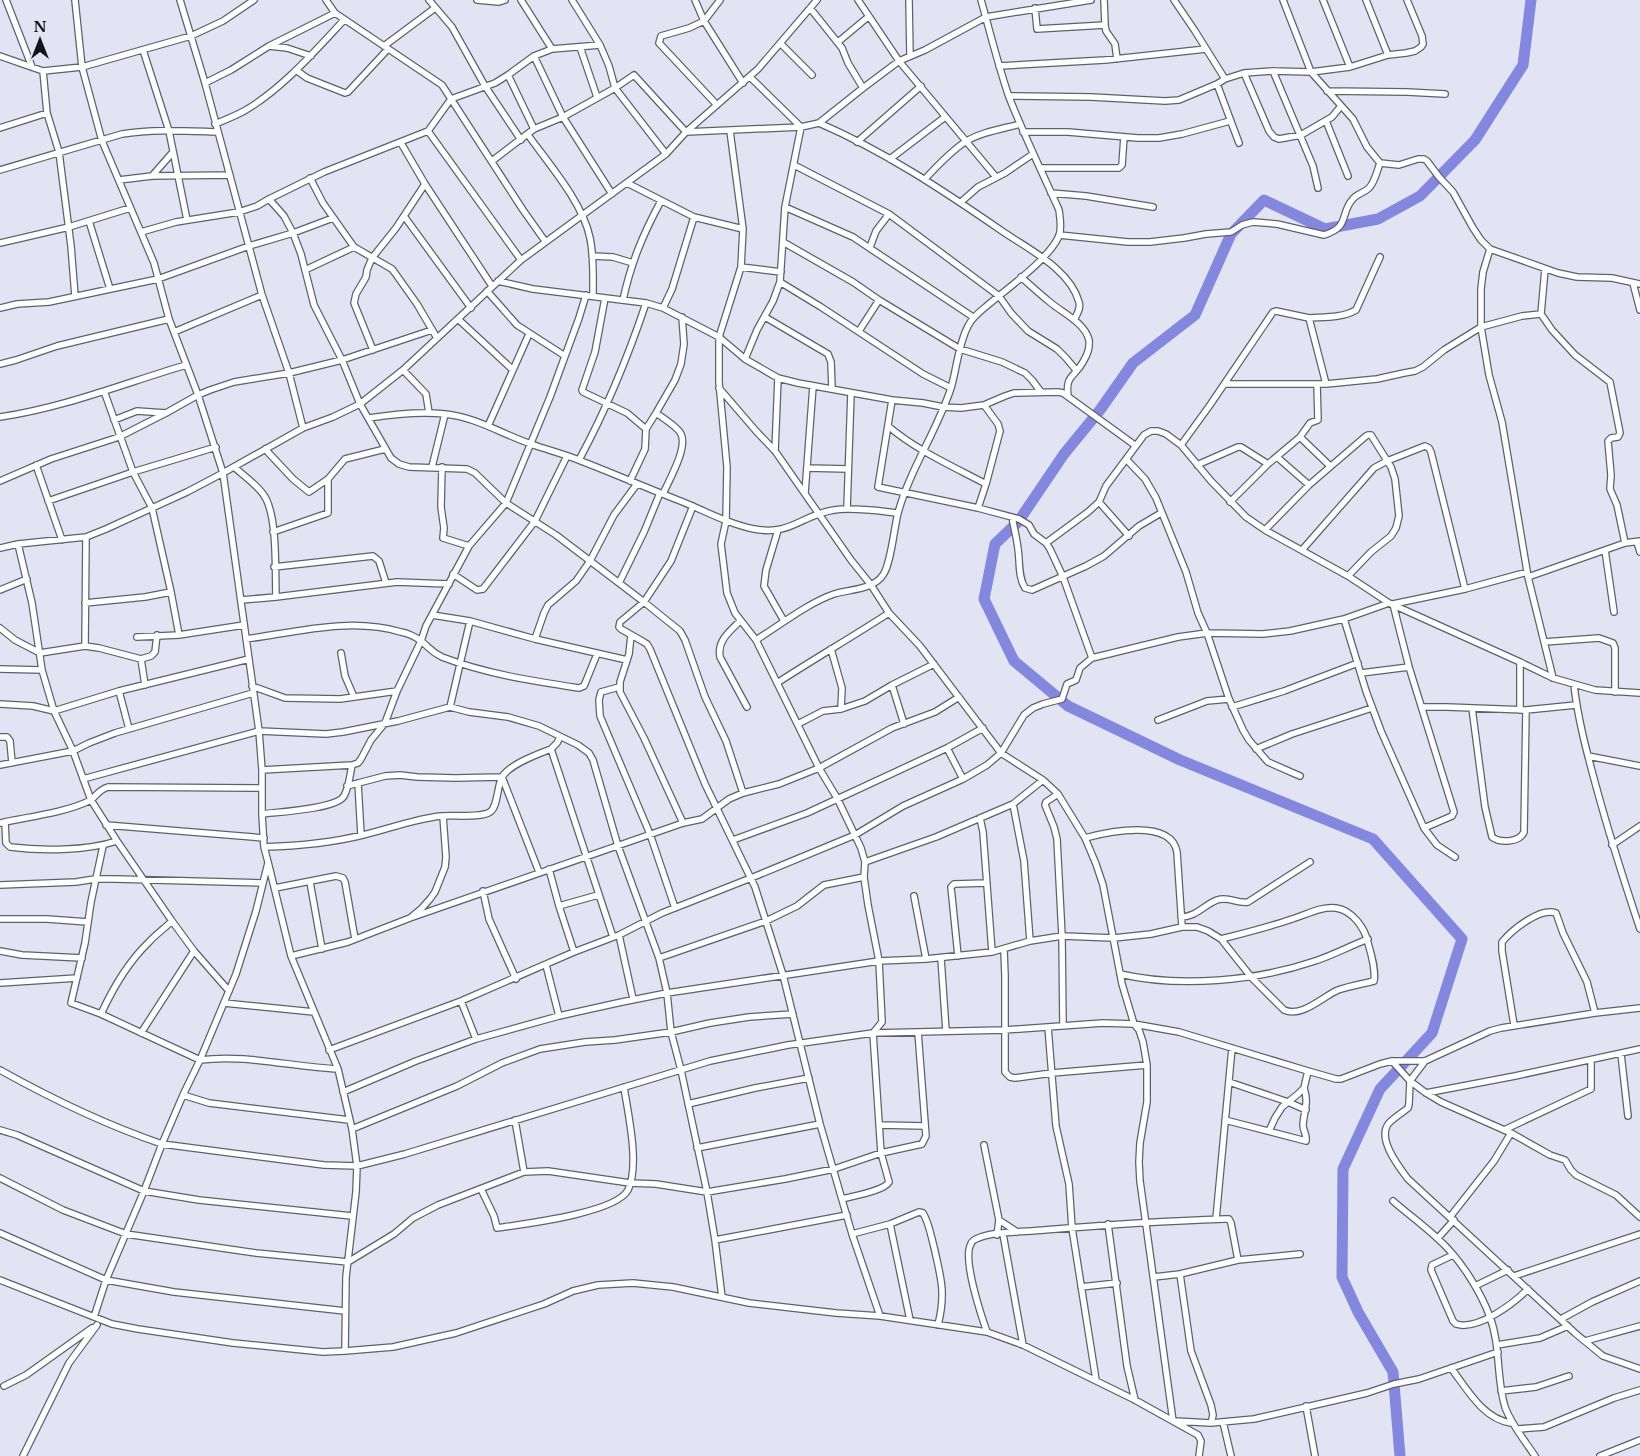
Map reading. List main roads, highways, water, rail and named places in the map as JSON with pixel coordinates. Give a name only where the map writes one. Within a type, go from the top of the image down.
[{"type":"waterway","points":[[1400,1456],[1393,1372],[1358,1312],[1342,1277],[1343,1169],[1380,1089],[1432,1033],[1462,939],[1373,839],[1180,760],[1068,706],[1014,661],[984,599],[995,544],[1018,522],[1064,454],[1100,410],[1133,363],[1195,315],[1231,234],[1264,200],[1325,229],[1378,219],[1420,196],[1475,140],[1523,65],[1531,0]]}]
